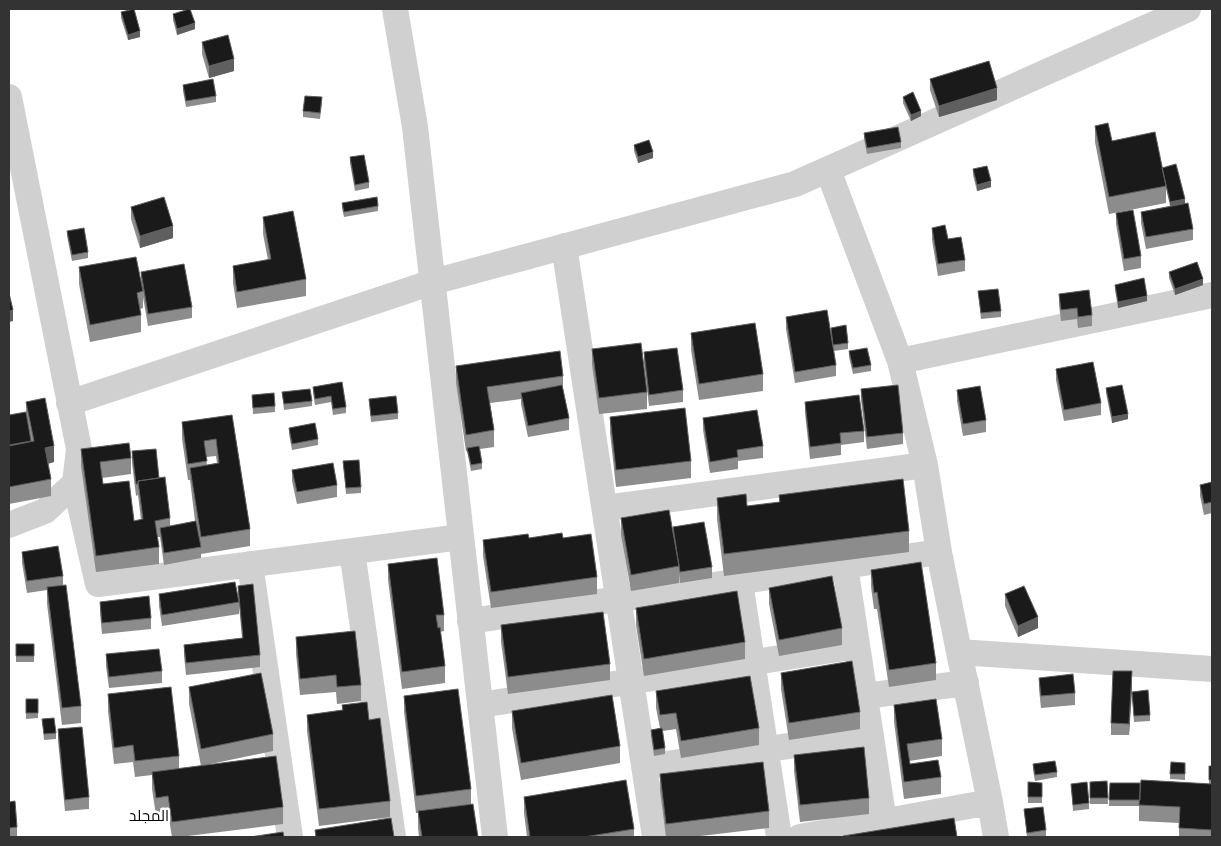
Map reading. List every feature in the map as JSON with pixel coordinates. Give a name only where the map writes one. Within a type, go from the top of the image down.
[{"type":"street","points":[[395,9],[415,127],[495,837]]},
{"type":"street","points":[[70,403],[433,282],[796,184],[1188,9]]},
{"type":"street","points":[[9,97],[70,403],[78,449],[75,483],[98,584],[461,538]]},
{"type":"street","points":[[828,170],[900,361],[925,465],[939,552],[996,837]]},
{"type":"street","points":[[564,246],[655,837]]},
{"type":"street","points":[[900,361],[1212,295]]},
{"type":"street","points":[[605,508],[925,465]]},
{"type":"street","points":[[9,525],[45,510],[75,483]]},
{"type":"street","points":[[352,551],[393,837]]},
{"type":"street","points":[[470,621],[939,552]]},
{"type":"street","points":[[250,564],[290,837]]},
{"type":"street","points":[[845,566],[884,822]]},
{"type":"street","points":[[740,582],[779,837]]},
{"type":"street","points":[[480,705],[857,646]]},
{"type":"street","points":[[959,652],[1212,669]]},
{"type":"street","points":[[865,696],[966,683]]},
{"type":"street","points":[[645,767],[870,734]]},
{"type":"street","points":[[800,837],[990,802]]},
{"type":"building","points":[[134,9],[140,31],[128,35],[121,12]]},
{"type":"building","points":[[190,9],[195,23],[177,29],[173,14]]},
{"type":"building","points":[[228,35],[234,59],[209,66],[202,42]]},
{"type":"building","points":[[989,61],[997,88],[939,106],[930,79]]},
{"type":"building","points":[[213,79],[216,96],[186,101],[183,85]]},
{"type":"building","points":[[913,92],[921,111],[911,115],[903,97]]},
{"type":"building","points":[[305,96],[322,97],[320,113],[303,111]]},
{"type":"building","points":[[1108,123],[1112,141],[1155,132],[1166,186],[1109,197],[1095,126]]},
{"type":"building","points":[[898,127],[901,142],[867,148],[864,133]]},
{"type":"building","points":[[649,140],[653,152],[638,157],[634,145]]},
{"type":"building","points":[[364,155],[369,182],[355,185],[350,157]]},
{"type":"building","points":[[1176,164],[1185,199],[1170,202],[1162,168]]},
{"type":"building","points":[[987,166],[991,181],[977,185],[973,169]]},
{"type":"building","points":[[164,197],[173,226],[140,236],[131,207]]},
{"type":"building","points":[[377,197],[378,206],[344,212],[342,203]]},
{"type":"building","points":[[1188,203],[1193,229],[1146,237],[1141,212]]},
{"type":"building","points":[[1133,210],[1141,256],[1124,259],[1116,213]]},
{"type":"building","points":[[293,211],[306,279],[237,292],[233,266],[271,259],[263,217]]},
{"type":"building","points":[[945,225],[948,239],[961,237],[965,260],[938,264],[932,228]]},
{"type":"building","points":[[84,228],[88,252],[72,255],[67,231]]},
{"type":"building","points":[[136,257],[143,291],[137,293],[141,315],[90,325],[79,267]]},
{"type":"building","points":[[1197,262],[1203,279],[1175,289],[1169,272]]},
{"type":"building","points":[[184,264],[192,307],[148,314],[141,272]]},
{"type":"building","points":[[1144,278],[1147,296],[1118,302],[1115,285]]},
{"type":"building","points":[[998,289],[1001,311],[981,313],[978,291]]},
{"type":"building","points":[[1089,290],[1092,315],[1078,317],[1077,308],[1061,310],[1059,294]]},
{"type":"building","points":[[9,293],[13,310],[9,311]]},
{"type":"building","points":[[827,310],[836,365],[795,372],[786,317]]},
{"type":"building","points":[[755,323],[763,374],[699,384],[691,333]]},
{"type":"building","points":[[846,325],[848,343],[833,345],[831,328]]},
{"type":"building","points":[[641,343],[647,392],[599,398],[592,349]]},
{"type":"building","points":[[677,348],[683,390],[649,395],[644,352]]},
{"type":"building","points":[[867,348],[871,365],[853,368],[849,351]]},
{"type":"building","points":[[560,351],[563,376],[487,387],[494,430],[466,435],[456,366]]},
{"type":"building","points":[[1093,362],[1101,403],[1064,410],[1056,369]]},
{"type":"building","points":[[342,382],[346,407],[333,409],[331,396],[315,399],[313,387]]},
{"type":"building","points":[[562,385],[569,418],[528,426],[521,393]]},
{"type":"building","points":[[898,385],[903,433],[867,437],[861,389]]},
{"type":"building","points":[[1122,385],[1128,414],[1112,417],[1106,388]]},
{"type":"building","points":[[980,386],[986,420],[963,424],[957,390]]},
{"type":"building","points":[[310,389],[312,401],[284,404],[282,392]]},
{"type":"building","points":[[274,393],[275,406],[253,408],[252,395]]},
{"type":"building","points":[[859,395],[864,431],[840,433],[841,443],[810,447],[805,402]]},
{"type":"building","points":[[396,396],[398,413],[371,416],[369,399]]},
{"type":"building","points":[[45,398],[54,446],[45,448],[51,479],[9,487],[9,446],[34,441],[26,402]]},
{"type":"building","points":[[685,408],[691,461],[616,470],[610,417]]},
{"type":"building","points":[[757,410],[763,446],[737,450],[738,457],[710,462],[703,418]]},
{"type":"building","points":[[26,412],[31,441],[9,445],[9,415]]},
{"type":"building","points":[[232,415],[250,529],[201,537],[190,468],[219,463],[216,439],[204,441],[207,461],[188,464],[182,422]]},
{"type":"building","points":[[315,423],[318,439],[292,444],[289,428]]},
{"type":"building","points":[[129,443],[131,458],[100,462],[103,484],[129,481],[134,521],[143,519],[138,481],[165,477],[170,518],[155,521],[159,547],[96,556],[81,449]]},
{"type":"building","points":[[479,446],[482,463],[471,465],[467,448]]},
{"type":"building","points":[[156,449],[159,478],[138,481],[138,484],[136,484],[132,451]]},
{"type":"building","points":[[359,460],[361,487],[346,488],[343,461]]},
{"type":"building","points":[[333,463],[337,485],[297,492],[292,470]]},
{"type":"building","points":[[903,479],[909,531],[724,554],[717,498],[746,494],[747,506],[780,502],[779,495]]},
{"type":"building","points":[[1212,482],[1212,502],[1204,504],[1200,485]]},
{"type":"building","points":[[669,510],[679,566],[631,575],[621,518]]},
{"type":"building","points":[[196,521],[201,547],[164,553],[160,528]]},
{"type":"building","points":[[704,522],[712,567],[680,572],[673,527]]},
{"type":"building","points":[[562,533],[563,538],[591,534],[597,577],[491,592],[483,540],[528,534],[529,538]]},
{"type":"building","points":[[58,546],[63,576],[27,581],[22,552]]},
{"type":"building","points":[[437,558],[444,615],[436,615],[438,628],[440,627],[445,666],[402,672],[388,564]]},
{"type":"building","points":[[921,562],[936,663],[889,670],[877,592],[874,593],[871,570]]},
{"type":"building","points":[[832,576],[842,628],[779,640],[769,588]]},
{"type":"building","points":[[235,582],[239,602],[162,615],[159,594]]},
{"type":"building","points":[[253,584],[260,655],[186,663],[184,645],[243,638],[238,586]]},
{"type":"building","points":[[66,585],[81,706],[62,708],[47,587]]},
{"type":"building","points":[[1024,586],[1038,617],[1018,626],[1005,594]]},
{"type":"building","points":[[737,591],[745,642],[644,659],[636,608]]},
{"type":"building","points":[[149,596],[151,618],[102,623],[100,602]]},
{"type":"building","points":[[603,612],[610,664],[508,677],[501,625]]},
{"type":"building","points":[[355,631],[361,685],[337,687],[336,675],[300,679],[296,637]]},
{"type":"building","points":[[16,644],[34,644],[34,656],[16,656]]},
{"type":"building","points":[[159,649],[162,671],[109,677],[106,654]]},
{"type":"building","points":[[852,661],[860,712],[789,723],[781,673]]},
{"type":"building","points":[[1113,671],[1132,671],[1129,724],[1111,723]]},
{"type":"building","points":[[261,673],[273,734],[201,749],[189,687]]},
{"type":"building","points":[[1073,674],[1075,693],[1041,696],[1039,678]]},
{"type":"building","points":[[750,676],[759,728],[681,741],[676,713],[660,715],[656,691]]},
{"type":"building","points":[[171,687],[179,756],[135,761],[133,745],[114,748],[108,694]]},
{"type":"building","points":[[458,689],[471,789],[416,796],[404,696]]},
{"type":"building","points":[[1148,690],[1150,715],[1134,716],[1132,692]]},
{"type":"building","points":[[612,695],[620,746],[521,763],[512,711]]},
{"type":"building","points":[[26,699],[38,699],[38,713],[26,713]]},
{"type":"building","points":[[936,699],[942,739],[907,744],[910,764],[938,760],[941,777],[904,782],[894,705]]},
{"type":"building","points":[[367,702],[369,720],[380,718],[390,801],[319,809],[307,715],[343,710],[342,705]]},
{"type":"building","points":[[54,718],[56,733],[44,734],[42,719]]},
{"type":"building","points":[[82,727],[89,797],[65,800],[58,729]]},
{"type":"building","points":[[662,728],[665,748],[654,750],[651,730]]},
{"type":"building","points":[[864,747],[869,798],[800,805],[794,755]]},
{"type":"building","points":[[276,756],[283,807],[172,822],[168,796],[156,798],[152,772]]},
{"type":"building","points":[[1055,761],[1057,772],[1035,775],[1033,764]]},
{"type":"building","points":[[763,762],[769,811],[666,824],[660,774]]},
{"type":"building","points":[[1171,762],[1185,763],[1185,774],[1170,774]]},
{"type":"building","points":[[1209,766],[1212,766],[1212,780],[1209,780]]},
{"type":"building","points":[[626,780],[634,829],[584,837],[530,837],[524,797]]},
{"type":"building","points":[[1141,780],[1212,784],[1212,830],[1179,828],[1180,807],[1139,805]]},
{"type":"building","points":[[1107,781],[1108,798],[1090,798],[1090,782]]},
{"type":"building","points":[[1028,782],[1042,783],[1042,797],[1028,797]]},
{"type":"building","points":[[1087,782],[1089,803],[1073,805],[1071,784]]},
{"type":"building","points":[[1110,783],[1140,783],[1140,800],[1109,800]]},
{"type":"building","points":[[15,801],[17,827],[9,828],[9,802]]},
{"type":"building","points":[[473,804],[478,837],[422,837],[418,811]]},
{"type":"building","points":[[1043,807],[1046,830],[1027,833],[1024,809]]},
{"type":"building","points":[[391,818],[394,837],[316,837],[315,830]]},
{"type":"building","points":[[954,818],[957,837],[843,837],[843,836]]},
{"type":"building","points":[[283,832],[284,837],[250,837]]},
{"type":"district","name":"المجلد","points":[[149,816]]}]
